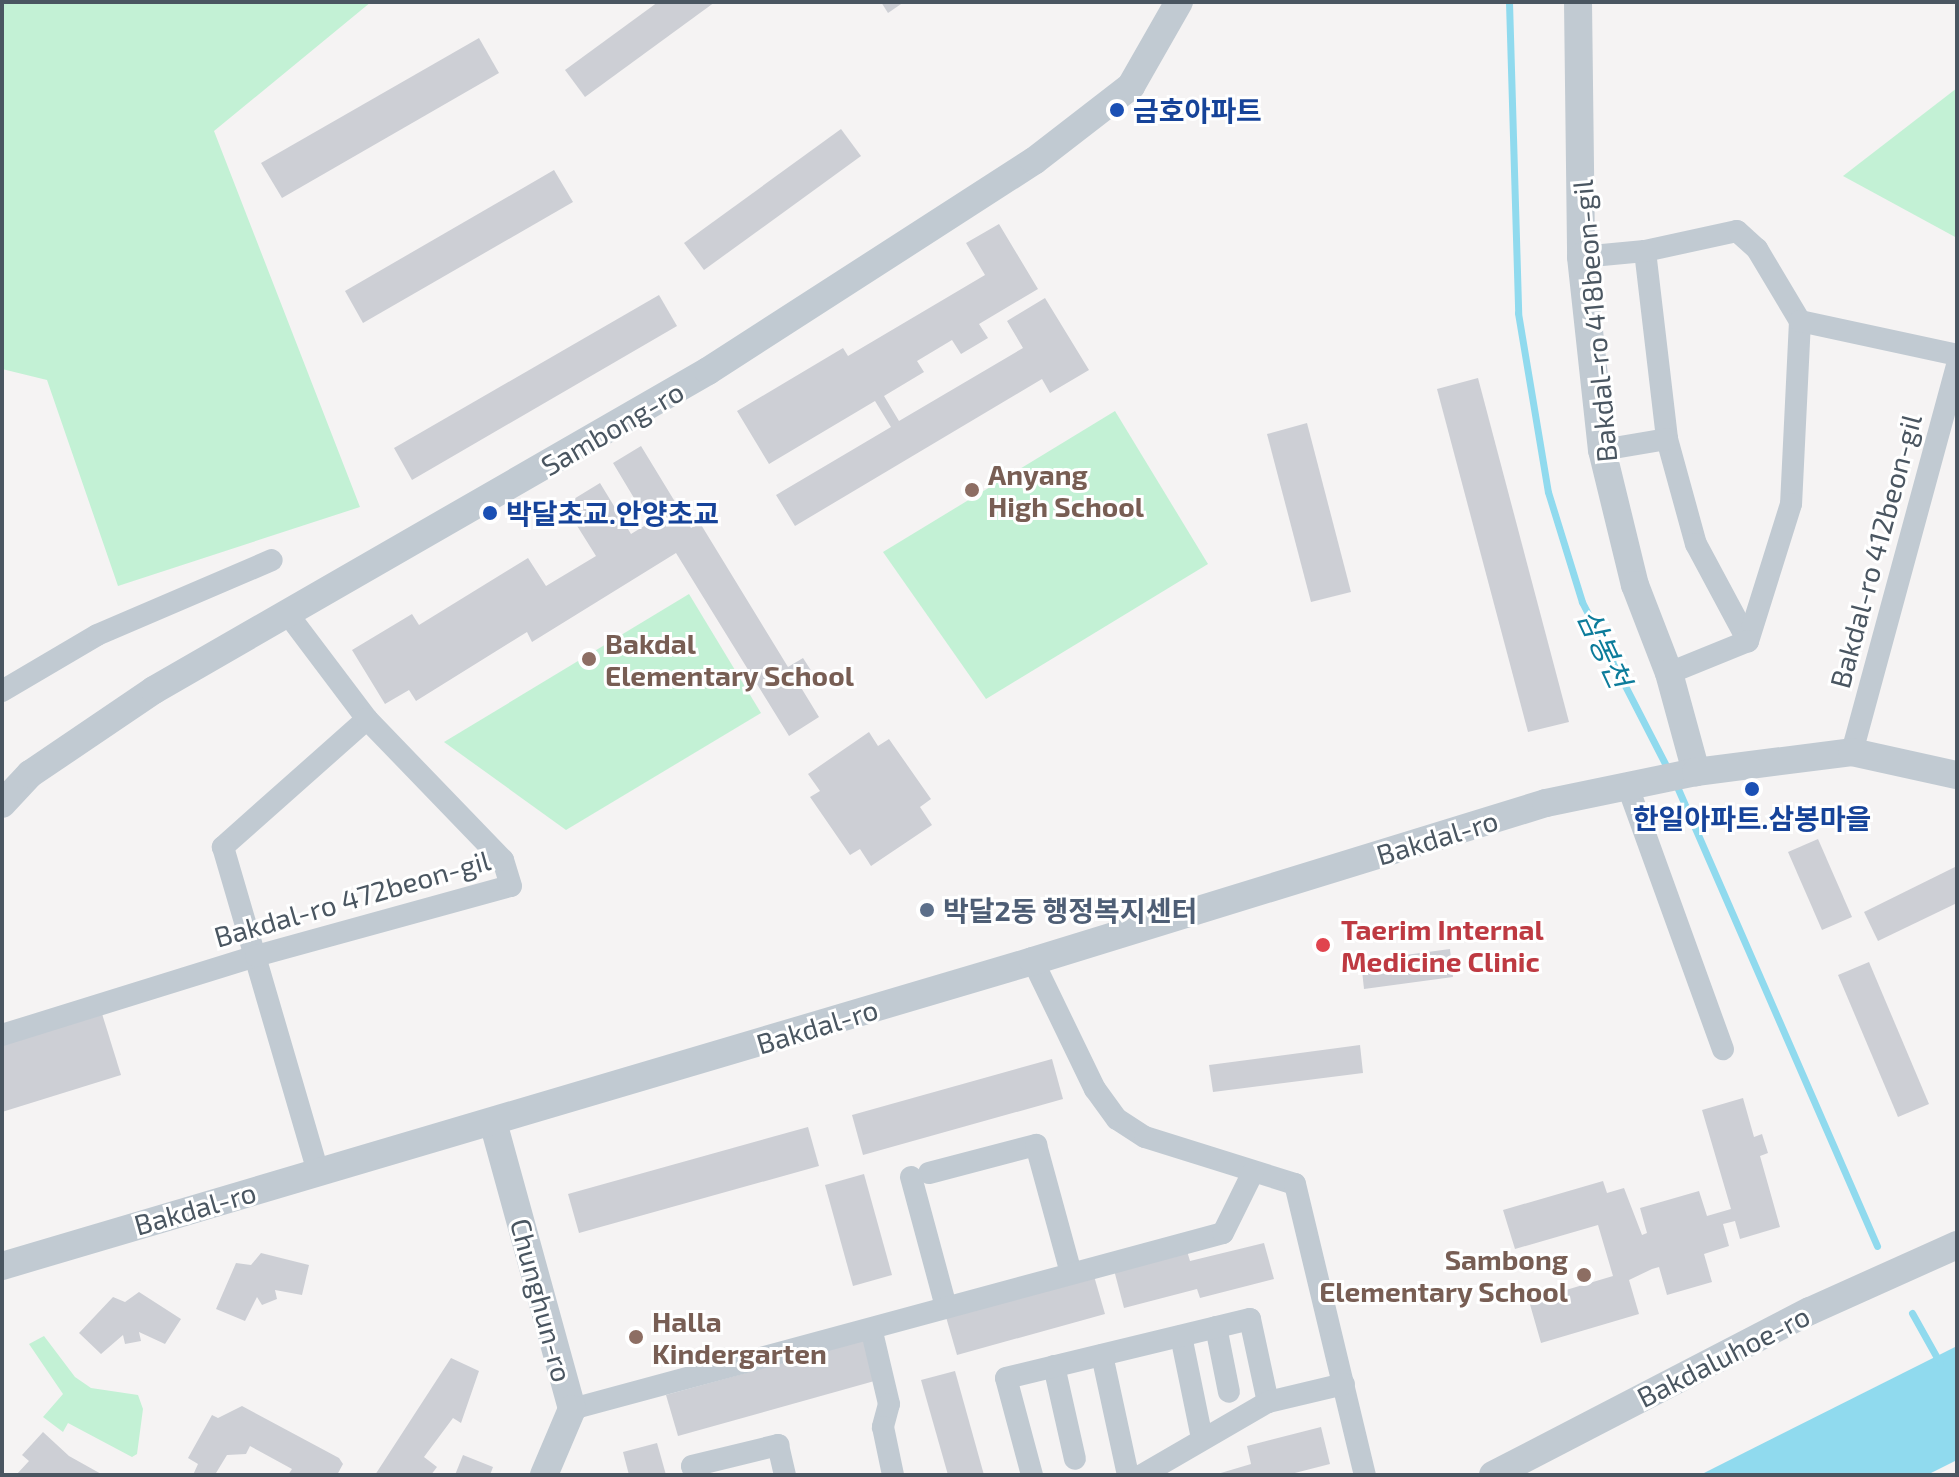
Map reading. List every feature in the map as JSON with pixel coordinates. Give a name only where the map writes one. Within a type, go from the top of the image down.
[{"type":"street","name":"Sambong-ro","points":[[2,804],[30,774],[154,690],[708,371],[1034,161],[1131,86],[1179,2]]},
{"type":"street","name":"Bakdal-ro 418beon-gil","points":[[1578,2],[1581,257],[1602,450],[1635,585],[1669,673],[1690,773]]},
{"type":"street","points":[[1581,257],[1645,251],[1737,231],[1757,249],[1800,321],[1791,504],[1748,641]]},
{"type":"street","points":[[1645,251],[1667,439],[1696,544],[1748,641]]},
{"type":"street","points":[[1800,321],[1957,355]]},
{"type":"street","name":"Bakdal-ro 412beon-gil","points":[[1852,752],[1957,366]]},
{"type":"street","points":[[1602,450],[1667,439]]},
{"type":"street","points":[[2,691],[97,635],[272,560]]},
{"type":"street","points":[[287,613],[367,719],[223,847],[318,1172]]},
{"type":"street","points":[[1669,673],[1748,641]]},
{"type":"street","name":"Bakdal-ro 472beon-gil","points":[[2,1035],[256,956],[511,886],[503,860],[367,719]]},
{"type":"street","points":[[1690,773],[1852,752],[1957,775]]},
{"type":"street","name":"Bakdal-ro","points":[[2,1266],[1033,961],[1546,803],[1690,773]]},
{"type":"street","points":[[1630,786],[1723,1049]]},
{"type":"street","points":[[1033,961],[1095,1089],[1117,1119],[1145,1137],[1252,1174],[1295,1184],[1365,1475]]},
{"type":"street","name":"Chunghun-ro","points":[[493,1122],[572,1409],[544,1475]]},
{"type":"street","points":[[946,1307],[920,1175],[1036,1145],[1071,1273]]},
{"type":"street","points":[[572,1409],[872,1332],[946,1307],[1223,1233],[1252,1174]]},
{"type":"street","name":"Bakdaluhoe-ro","points":[[1493,1475],[1810,1311],[1957,1245]]},
{"type":"street","points":[[1032,1475],[1006,1378],[1250,1319],[1268,1402]]},
{"type":"street","points":[[1216,1327],[1229,1392]]},
{"type":"street","points":[[872,1332],[889,1404],[883,1427],[893,1475]]},
{"type":"street","points":[[1181,1336],[1202,1438]]},
{"type":"street","points":[[1102,1355],[1128,1475]]},
{"type":"street","points":[[1054,1366],[1075,1459]]},
{"type":"street","points":[[1142,1475],[1268,1402],[1344,1384]]},
{"type":"street","points":[[695,1475],[692,1466],[738,1465],[778,1445],[785,1475]]},
{"type":"green space","points":[[2,2],[371,2],[214,131],[360,507],[118,586],[47,380],[2,369]]},
{"type":"green space","points":[[1957,88],[1957,238],[1843,176]]},
{"type":"green space","points":[[1115,411],[1208,564],[986,699],[883,552]]},
{"type":"green space","points":[[689,594],[761,713],[566,830],[444,742]]},
{"type":"green space","points":[[44,1336],[75,1377],[91,1388],[138,1395],[143,1409],[137,1454],[132,1457],[68,1423],[63,1432],[43,1417],[63,1394],[29,1344]]},
{"type":"water","points":[[1957,1346],[1957,1460],[1927,1475],[1700,1475]]},
{"type":"building","points":[[658,2],[715,2],[585,97],[565,70]]},
{"type":"building","points":[[881,2],[904,2],[888,13]]},
{"type":"building","points":[[479,38],[499,73],[282,198],[261,163]]},
{"type":"building","points":[[841,129],[861,156],[704,270],[684,243]]},
{"type":"building","points":[[554,170],[573,202],[363,323],[345,291]]},
{"type":"building","points":[[999,224],[1038,289],[979,324],[988,338],[961,354],[952,340],[917,361],[924,372],[884,396],[899,421],[1023,348],[1007,321],[1045,298],[1089,370],[1050,393],[1042,379],[795,526],[776,495],[891,427],[875,401],[769,464],[737,411],[843,348],[848,356],[985,275],[966,243]]},
{"type":"building","points":[[659,295],[677,326],[412,480],[394,448]]},
{"type":"building","points":[[1478,378],[1569,722],[1528,732],[1437,389]]},
{"type":"building","points":[[1307,423],[1351,592],[1311,602],[1267,434]]},
{"type":"building","points":[[641,446],[691,528],[700,523],[788,667],[803,658],[812,672],[797,681],[819,717],[789,736],[676,553],[532,642],[527,632],[416,701],[409,690],[385,704],[352,650],[412,614],[419,625],[528,558],[546,586],[596,556],[564,505],[600,483],[631,534],[649,523],[613,463]]},
{"type":"building","points":[[869,732],[878,746],[889,739],[931,799],[920,807],[932,825],[871,866],[860,849],[850,855],[810,797],[820,791],[808,774]]},
{"type":"building","points":[[1818,839],[1852,917],[1822,930],[1788,852]]},
{"type":"building","points":[[1957,866],[1957,903],[1878,941],[1864,912]]},
{"type":"building","points":[[1450,949],[1453,977],[1364,989],[1361,961]]},
{"type":"building","points":[[1869,962],[1929,1104],[1898,1117],[1838,975]]},
{"type":"building","points":[[99,1004],[121,1075],[2,1112],[2,1035]]},
{"type":"building","points":[[1360,1045],[1363,1073],[1213,1092],[1209,1065]]},
{"type":"building","points":[[1052,1059],[1063,1099],[863,1155],[852,1115]]},
{"type":"building","points":[[1743,1098],[1754,1137],[1762,1134],[1768,1153],[1760,1156],[1780,1227],[1740,1239],[1735,1221],[1723,1224],[1729,1246],[1704,1254],[1712,1282],[1667,1295],[1659,1267],[1652,1269],[1629,1280],[1639,1314],[1541,1343],[1529,1301],[1613,1276],[1598,1225],[1515,1249],[1503,1210],[1603,1181],[1607,1193],[1624,1188],[1642,1235],[1647,1233],[1640,1208],[1699,1191],[1707,1216],[1731,1209],[1702,1110]]},
{"type":"building","points":[[808,1127],[819,1166],[579,1233],[568,1194]]},
{"type":"building","points":[[864,1174],[892,1275],[853,1286],[825,1185]]},
{"type":"building","points":[[1264,1243],[1274,1279],[1200,1298],[1197,1289],[1124,1308],[1114,1270],[1187,1251],[1190,1261]]},
{"type":"building","points":[[261,1253],[309,1265],[302,1295],[275,1290],[277,1299],[262,1305],[257,1297],[245,1321],[216,1309],[236,1263],[251,1265]]},
{"type":"building","points":[[1094,1276],[1105,1314],[957,1355],[946,1317]]},
{"type":"building","points":[[139,1292],[181,1319],[165,1344],[139,1332],[141,1341],[125,1344],[123,1335],[101,1354],[79,1333],[113,1297],[125,1302]]},
{"type":"building","points":[[866,1340],[878,1380],[678,1436],[666,1395]]},
{"type":"building","points":[[451,1358],[479,1371],[461,1423],[453,1418],[424,1457],[437,1467],[431,1475],[375,1475]]},
{"type":"building","points":[[955,1371],[984,1475],[948,1475],[921,1380]]},
{"type":"building","points":[[242,1406],[339,1458],[343,1464],[337,1475],[288,1475],[292,1469],[250,1446],[246,1454],[227,1455],[216,1473],[220,1475],[193,1475],[198,1464],[188,1458],[212,1415],[218,1418]]},
{"type":"building","points":[[1321,1427],[1330,1464],[1287,1475],[1214,1475],[1251,1464],[1247,1446]]},
{"type":"building","points":[[43,1432],[69,1456],[103,1475],[16,1475],[29,1461],[22,1455]]},
{"type":"building","points":[[657,1443],[666,1475],[629,1475],[623,1452]]},
{"type":"building","points":[[463,1455],[493,1467],[490,1475],[455,1475]]},
{"type":"waterway","name":"삼봉천","points":[[1509,2],[1518,313],[1548,492],[1582,602],[1669,771]]},
{"type":"waterway","name":"삼봉천","points":[[1675,782],[1877,1246]]},
{"type":"waterway","name":"삼봉천","points":[[1912,1313],[1940,1363]]},
{"type":"place","name":"금호아파트","points":[[1117,110]]},
{"type":"place","name":"Anyang High School","points":[[972,490]]},
{"type":"place","name":"박달초교.안양초교","points":[[490,513]]},
{"type":"place","name":"Bakdal Elementary School","points":[[589,659]]},
{"type":"place","name":"한일아파트.삼봉마을","points":[[1752,789]]},
{"type":"place","name":"박달2동 행정복지센터","points":[[927,910]]},
{"type":"place","name":"Taerim Internal Medicine Clinic","points":[[1323,945]]},
{"type":"place","name":"Sambong Elementary School","points":[[1584,1275]]},
{"type":"place","name":"Halla Kindergarten","points":[[636,1337]]}]
